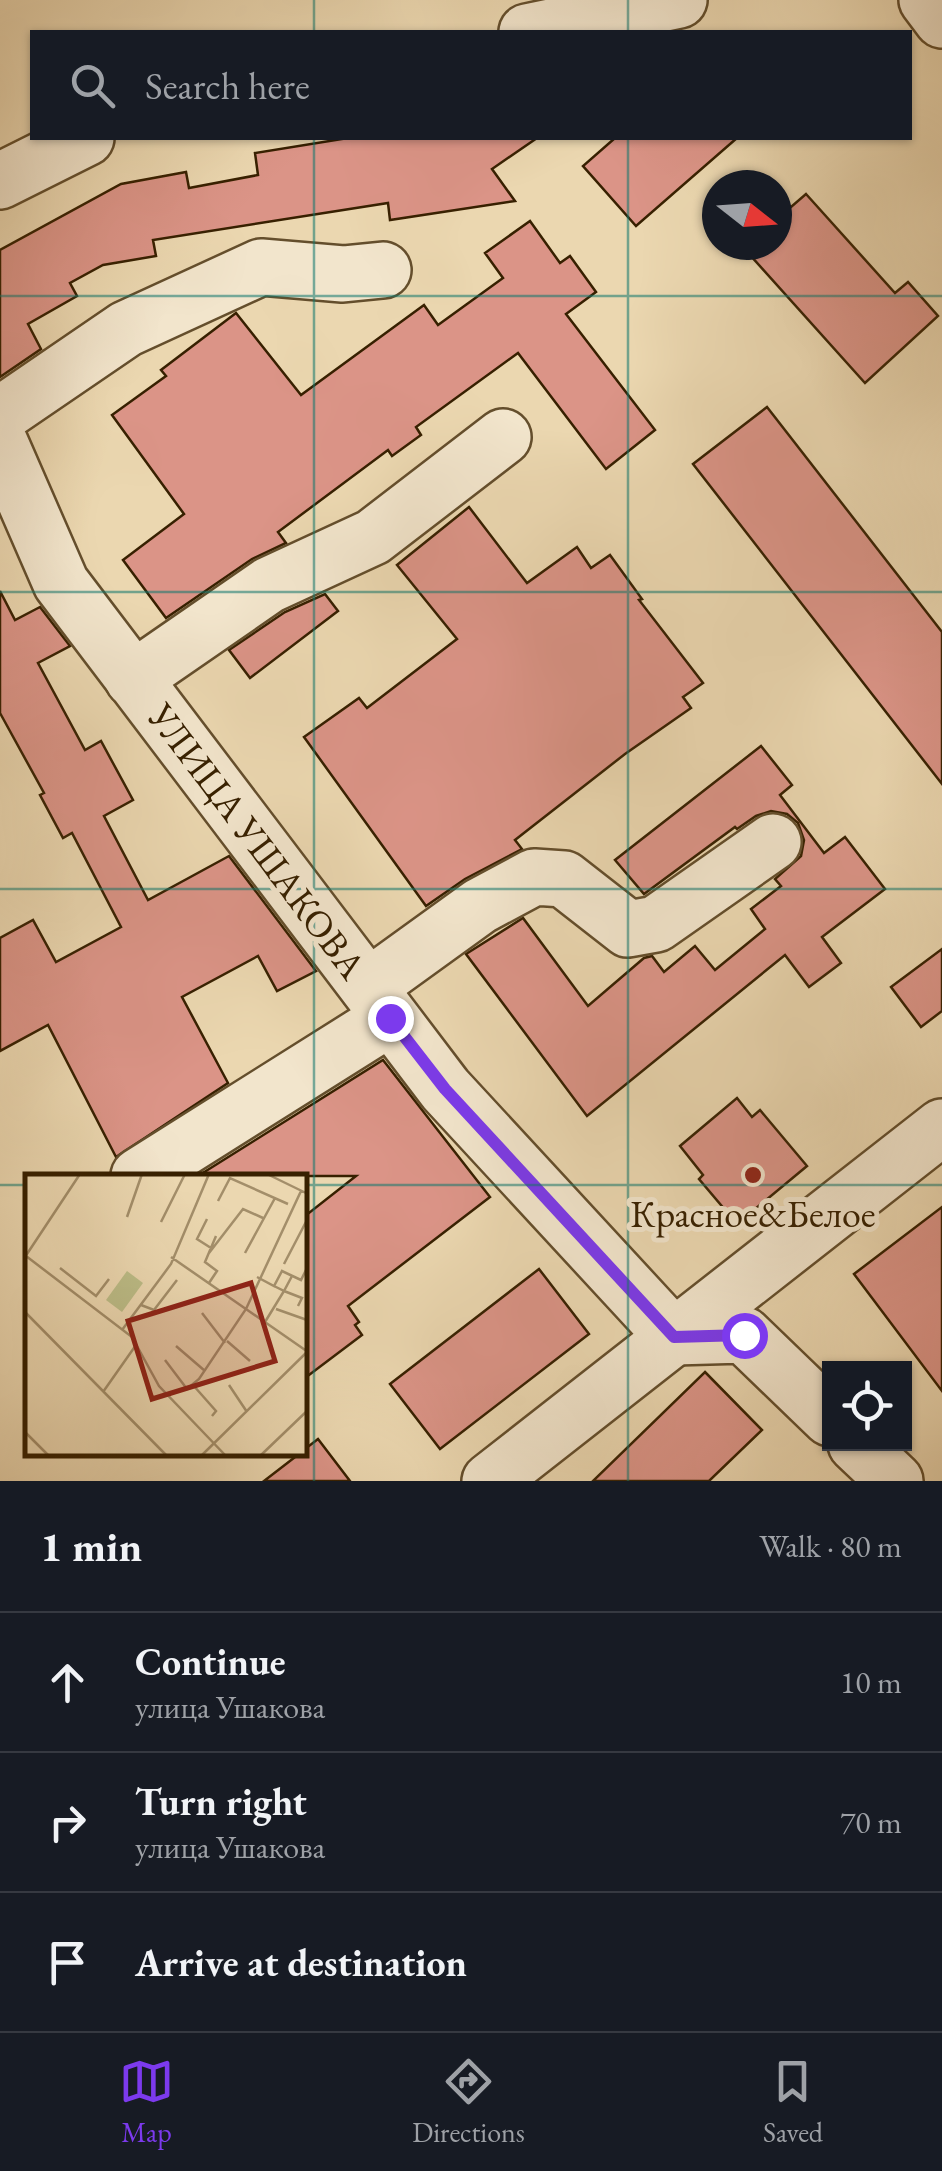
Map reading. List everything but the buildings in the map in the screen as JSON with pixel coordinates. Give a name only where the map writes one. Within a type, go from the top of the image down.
[{"type":"street","points":[[927,0],[942,20]]},
{"type":"street","points":[[536,30],[654,2]]},
{"type":"street","points":[[0,181],[82,140]]},
{"type":"street","points":[[0,415],[126,329],[262,267],[342,274],[383,270]]},
{"type":"street","points":[[134,678],[270,585],[373,537],[503,436]]},
{"type":"street","name":"УЛИЦА УШАКОВА","points":[[0,442],[12,501],[61,583],[445,1089],[674,1337]]},
{"type":"street","points":[[142,1174],[379,1002],[480,906],[534,877],[564,879],[628,929],[656,924],[773,842]]},
{"type":"street","points":[[490,1481],[942,1127]]},
{"type":"street","points":[[674,1337],[744,1335],[822,1410]]},
{"type":"street","points":[[863,1451],[895,1481]]},
{"type":"place","name":"Красное&Белое","points":[[753,1175]]},
{"type":"route","points":[[390,1018],[445,1089],[674,1337],[744,1335]]}]
